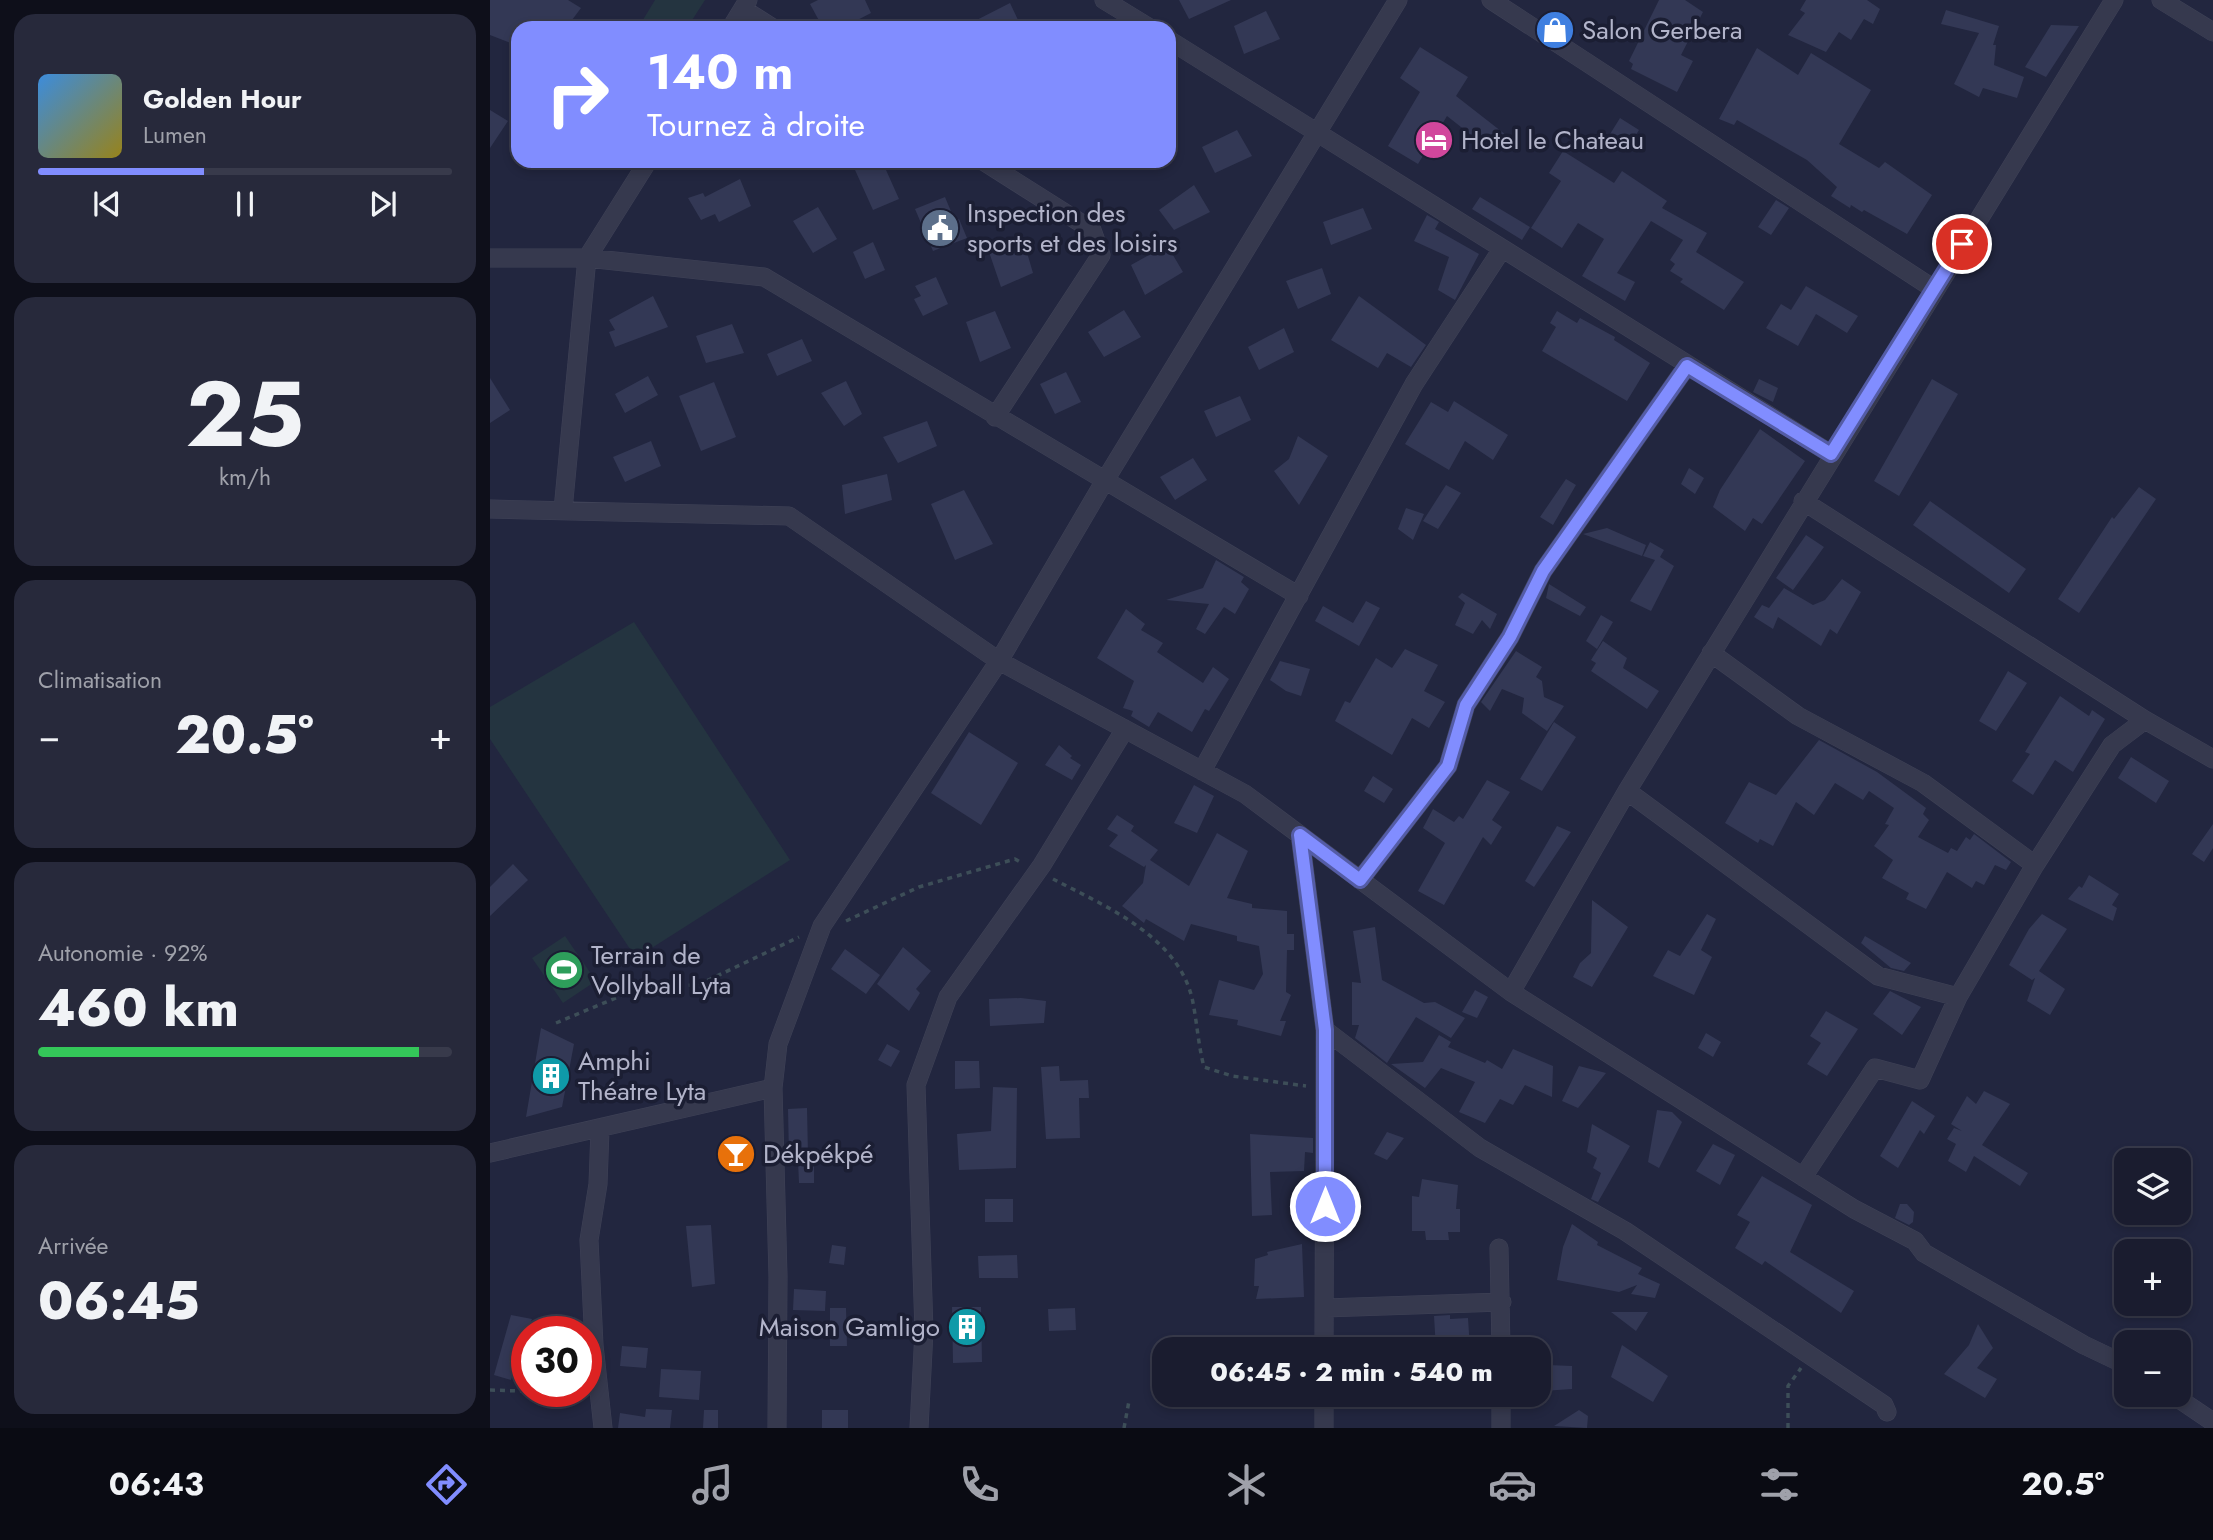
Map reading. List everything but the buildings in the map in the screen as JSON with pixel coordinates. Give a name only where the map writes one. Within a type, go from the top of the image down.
[{"type":"street","points":[[1104,0],[1126,6],[1142,21]]},
{"type":"street","points":[[777,1428],[778,1276],[773,1088],[778,1044],[822,926],[999,661],[1104,482],[1398,0]]},
{"type":"street","points":[[1490,0],[1934,289]]},
{"type":"street","points":[[1511,992],[1627,791],[1831,454],[2114,0]]},
{"type":"street","points":[[2161,0],[2213,32]]},
{"type":"street","points":[[735,21],[746,4],[765,21]]},
{"type":"street","points":[[1176,44],[1831,454]]},
{"type":"street","points":[[563,510],[587,258],[644,168]]},
{"type":"street","points":[[994,168],[1092,230],[1101,255],[995,416]]},
{"type":"street","points":[[1202,771],[1414,384],[1502,248]]},
{"type":"street","points":[[490,258],[587,258],[764,277],[1104,482],[1208,539],[1299,596]]},
{"type":"street","points":[[1360,880],[1448,766],[1466,705],[1510,637],[1543,571],[1687,366]]},
{"type":"street","points":[[1803,501],[2145,720],[2213,759]]},
{"type":"street","points":[[490,509],[789,516],[999,661],[1245,794],[1511,992],[1802,1177],[1915,1241],[1924,1253],[2016,1307],[2114,1359]]},
{"type":"street","points":[[1711,653],[1798,716],[1923,783],[2035,864]]},
{"type":"street","points":[[1802,1177],[1875,1068],[1920,1080],[1958,997],[2035,864],[2112,745],[2145,720]]},
{"type":"street","points":[[919,1428],[924,1331],[916,1085],[948,998],[1042,865],[1125,729]]},
{"type":"street","points":[[1627,791],[1878,976],[1958,997]]},
{"type":"street","points":[[1300,835],[1325,1030],[1324,1337]]},
{"type":"street","points":[[1325,1030],[1480,1148],[1625,1231],[1884,1405],[1887,1412]]},
{"type":"street","points":[[490,1153],[600,1130],[773,1088]]},
{"type":"street","points":[[594,1316],[589,1240],[598,1184],[600,1130]]},
{"type":"street","points":[[1499,1248],[1501,1337]]},
{"type":"street","points":[[1325,1308],[1502,1302]]},
{"type":"street","points":[[601,1407],[603,1428]]},
{"type":"street","points":[[1324,1407],[1324,1428]]},
{"type":"street","points":[[1501,1407],[1501,1428]]},
{"type":"street","points":[[2191,1407],[2213,1422]]},
{"type":"path","points":[[1788,1428],[1788,1386],[1811,1355]]},
{"type":"path","points":[[490,1390],[511,1391]]},
{"type":"path","points":[[1124,1428],[1129,1401]]},
{"type":"shaded area","points":[[655,0],[705,0],[692,21],[642,21]]},
{"type":"shaded area","points":[[634,622],[790,860],[636,958],[490,739],[490,707]]},
{"type":"shaded area","name":"Terrain de Vollyball Lyta","points":[[565,936],[596,981],[563,1003],[532,958]]},
{"type":"place","name":"Salon Gerbera","points":[[1555,30]]},
{"type":"place","name":"Hotel le Chateau","points":[[1434,140]]},
{"type":"place","name":"Inspection des sports et des loisirs","points":[[940,228]]},
{"type":"place","name":"Terrain de Vollyball Lyta","points":[[564,970]]},
{"type":"place","name":"Amphi Théatre Lyta","points":[[551,1076]]},
{"type":"place","name":"Dékpékpé","points":[[736,1154]]},
{"type":"place","name":"Maison Gamligo","points":[[967,1327]]},
{"type":"route","points":[[1325,1206],[1325,1030],[1300,835],[1360,880],[1448,766],[1466,705],[1510,637],[1543,571],[1687,366],[1831,454],[1962,244]]}]
